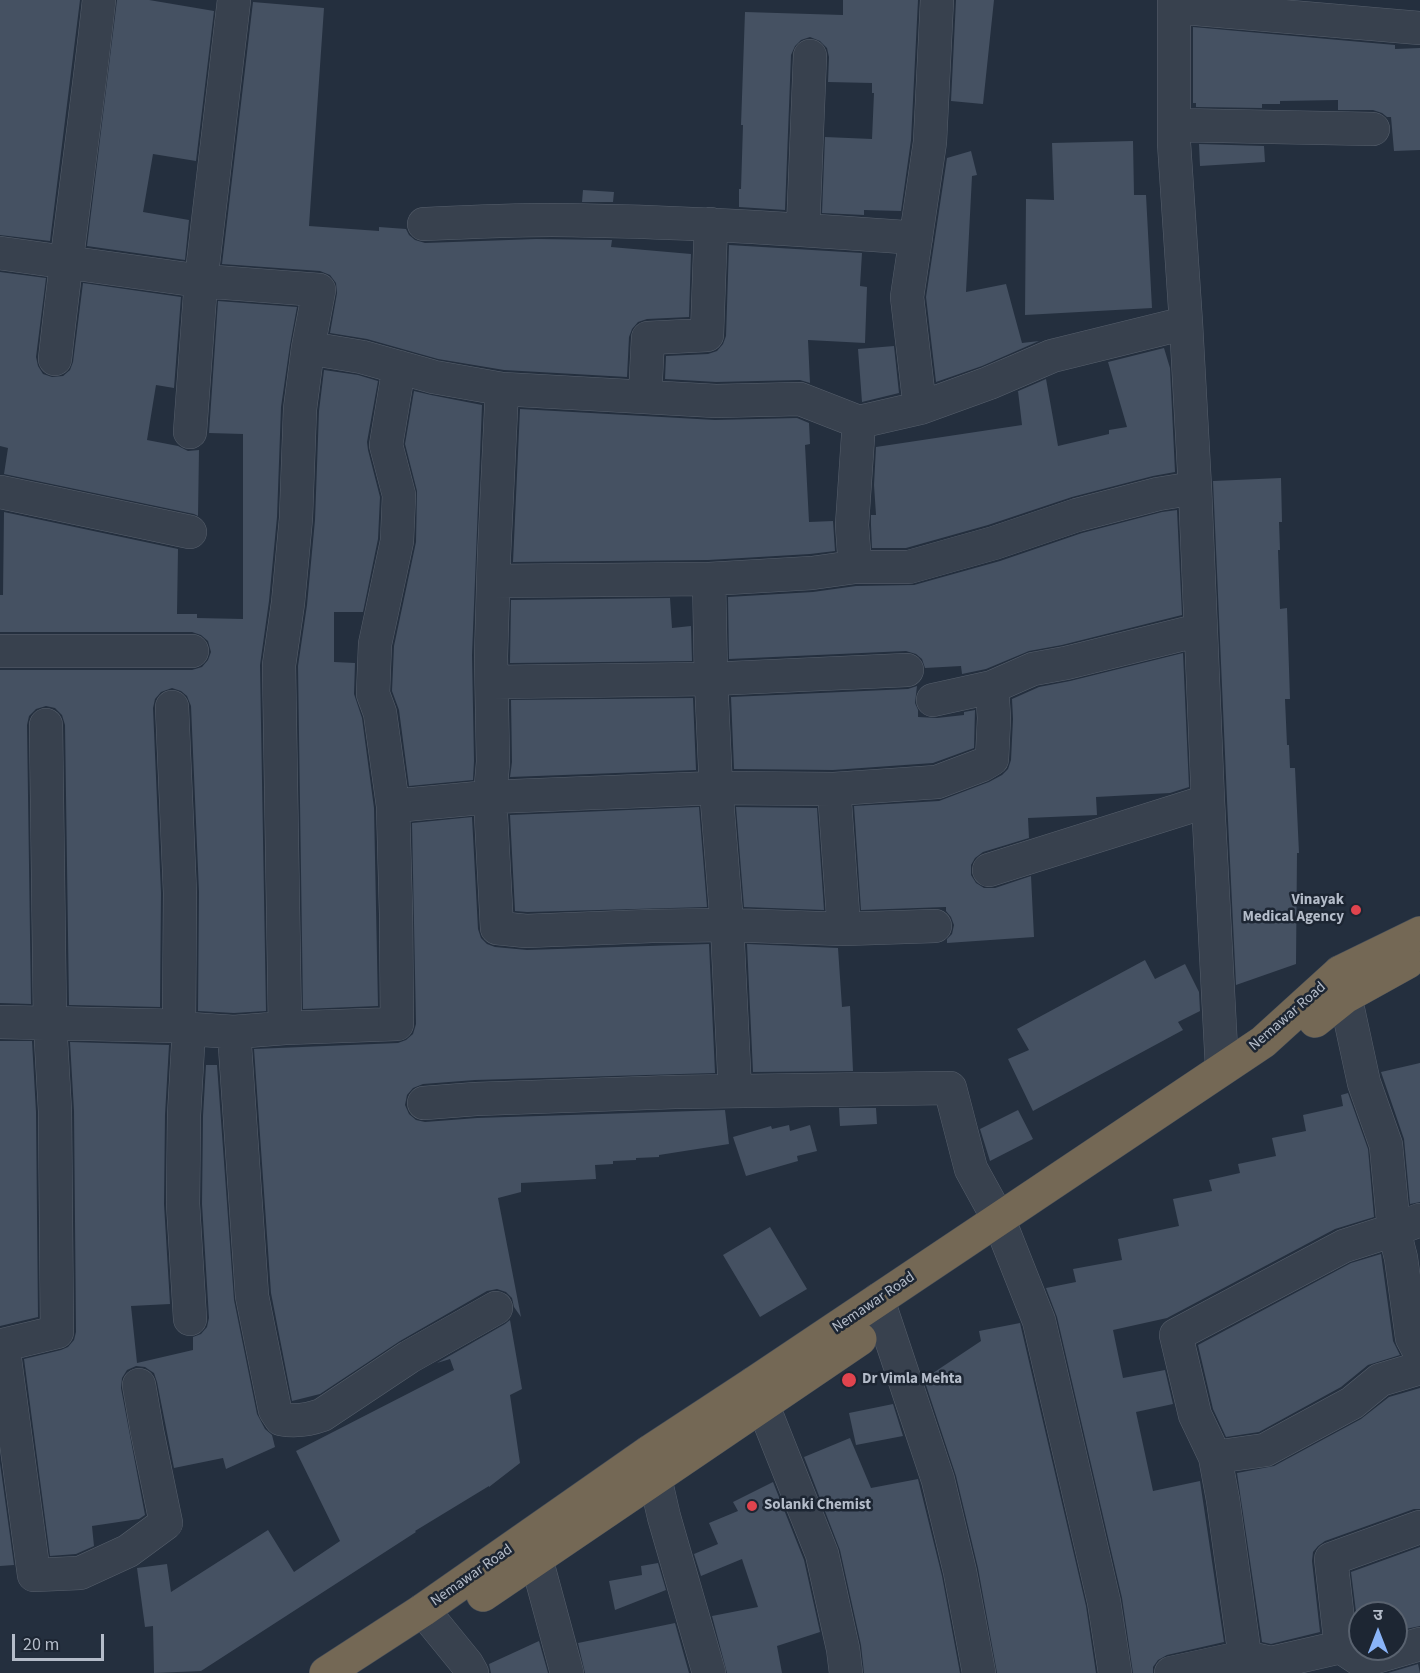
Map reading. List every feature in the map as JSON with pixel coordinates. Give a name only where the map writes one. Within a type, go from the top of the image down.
[{"type":"highway","name":"Nemawar Road","points":[[1003,1230],[1222,1068],[1420,933]]},
{"type":"highway","name":"Nemawar Road","points":[[326,1673],[430,1618],[652,1465],[1003,1230],[1227,1090],[1343,985],[1420,956]]},
{"type":"highway","name":"Nemawar Road","points":[[367,1673],[430,1618]]},
{"type":"street","points":[[56,359],[65,262],[99,0]]},
{"type":"street","points":[[190,432],[201,281],[234,0]]},
{"type":"street","points":[[920,408],[907,297],[930,142],[937,0]]},
{"type":"street","points":[[1222,1068],[1195,488],[1174,125],[1174,3],[1420,28]]},
{"type":"street","points":[[803,229],[810,56]]},
{"type":"street","points":[[1174,125],[1373,129]]},
{"type":"street","points":[[424,224],[551,220],[711,224],[916,238]]},
{"type":"street","points":[[645,397],[648,338],[707,335],[711,224]]},
{"type":"street","points":[[0,253],[201,281],[319,290],[300,410],[296,518],[288,603],[279,665],[285,1028]]},
{"type":"street","points":[[308,348],[362,357],[434,377],[502,389],[716,401],[800,399],[859,422],[920,408],[989,383],[1052,356],[1186,323]]},
{"type":"street","points":[[0,1022],[184,1027],[234,1032],[396,1024],[393,806],[380,713],[373,694],[375,644],[396,541],[399,495],[386,445],[399,367]]},
{"type":"street","points":[[502,389],[491,656],[493,762],[490,797],[497,928],[526,931],[652,926],[727,926],[844,930],[935,926]]},
{"type":"street","points":[[855,567],[852,525],[859,422]]},
{"type":"street","points":[[493,581],[710,579],[812,573],[855,567],[909,567],[994,543],[1077,515],[1158,494],[1195,488]]},
{"type":"street","points":[[0,492],[190,532]]},
{"type":"street","points":[[710,579],[711,679],[716,788],[727,926],[735,1090]]},
{"type":"street","points":[[933,700],[992,687],[1033,669],[1200,630]]},
{"type":"street","points":[[0,651],[192,651]]},
{"type":"street","points":[[492,682],[711,679],[907,670]]},
{"type":"street","points":[[393,806],[490,797],[716,788],[834,789],[937,782],[992,759],[994,718],[992,687]]},
{"type":"street","points":[[172,707],[184,1027],[183,1204],[190,1319]]},
{"type":"street","points":[[46,725],[50,1023],[55,1111],[57,1332],[1,1340],[16,1432],[34,1575],[80,1573],[128,1551],[166,1523],[139,1385]]},
{"type":"street","points":[[834,789],[844,930]]},
{"type":"street","points":[[989,870],[1208,801]]},
{"type":"street","points":[[1343,985],[1364,1083],[1386,1144],[1407,1225],[1401,1258],[1412,1338],[1420,1353]]},
{"type":"street","points":[[234,1032],[252,1296],[275,1410],[281,1419],[306,1420],[322,1415],[409,1357],[496,1308]]},
{"type":"street","points":[[424,1103],[476,1099],[735,1090],[950,1088],[971,1169],[1003,1230],[1039,1321],[1104,1602],[1115,1673]]},
{"type":"street","points":[[1245,1657],[1215,1457],[1195,1415],[1176,1335],[1344,1246],[1407,1225]]},
{"type":"street","points":[[882,1311],[938,1480],[960,1572],[979,1673]]},
{"type":"street","points":[[1215,1457],[1265,1450],[1352,1403],[1380,1380],[1420,1368]]},
{"type":"street","points":[[758,1395],[822,1554],[843,1649],[846,1673]]},
{"type":"street","points":[[652,1465],[664,1517],[709,1673]]},
{"type":"street","points":[[1341,1647],[1331,1559],[1420,1527]]},
{"type":"street","points":[[533,1548],[567,1673]]},
{"type":"street","points":[[430,1618],[472,1673]]},
{"type":"street","points":[[1171,1673],[1245,1657],[1271,1663],[1341,1647],[1362,1661],[1420,1644]]},
{"type":"building","points":[[0,0],[80,0],[50,241],[0,235]]},
{"type":"building","points":[[117,0],[149,0],[214,11],[196,161],[153,154],[143,212],[189,220],[185,260],[87,246]]},
{"type":"building","points":[[843,0],[918,0],[911,140],[901,211],[864,210],[864,215],[822,213],[825,137],[872,139],[874,93],[872,93],[872,83],[828,82],[827,48],[820,41],[810,37],[801,40],[791,55],[785,210],[739,207],[745,12],[843,15]]},
{"type":"building","points":[[956,0],[994,0],[983,104],[951,101]]},
{"type":"building","points":[[253,2],[324,8],[309,226],[379,231],[379,227],[406,229],[415,240],[425,243],[536,239],[612,240],[611,247],[691,254],[689,317],[647,319],[638,322],[629,337],[627,377],[504,370],[438,359],[367,339],[330,333],[337,293],[336,283],[330,275],[320,271],[222,264]]},
{"type":"building","points":[[1193,27],[1395,45],[1395,49],[1420,48],[1420,150],[1394,151],[1391,117],[1373,110],[1338,110],[1338,100],[1280,101],[1280,104],[1262,104],[1262,108],[1196,107],[1196,103],[1193,103]]},
{"type":"building","points":[[1133,141],[1134,195],[1146,195],[1152,308],[1025,315],[1026,199],[1054,200],[1052,143]]},
{"type":"building","points":[[1199,144],[1264,146],[1265,162],[1200,166]]},
{"type":"building","points":[[971,151],[977,175],[972,176],[966,292],[1006,284],[1022,343],[1039,341],[982,366],[936,382],[926,297],[947,158]]},
{"type":"building","points":[[583,190],[614,192],[613,202],[582,202]]},
{"type":"building","points":[[729,245],[862,253],[860,286],[867,287],[865,343],[808,340],[810,383],[800,380],[716,382],[665,379],[666,356],[708,354],[717,351],[723,344],[726,336]]},
{"type":"building","points":[[0,272],[46,278],[36,357],[43,374],[52,377],[63,376],[70,370],[73,362],[83,283],[181,297],[174,388],[156,385],[147,440],[178,446],[188,451],[199,450],[198,516],[4,474],[8,448],[0,446]]},
{"type":"building","points":[[218,301],[297,307],[281,407],[277,517],[260,665],[266,1011],[234,1013],[198,1011],[199,892],[191,706],[187,696],[172,688],[161,692],[155,699],[153,708],[161,893],[160,1007],[69,1005],[65,725],[62,715],[55,708],[46,706],[36,709],[29,716],[27,725],[31,1004],[0,1003],[0,670],[192,670],[202,667],[211,652],[208,641],[192,632],[0,632],[4,512],[178,549],[177,614],[197,614],[197,618],[243,619],[243,434],[209,433]]},
{"type":"building","points":[[894,346],[899,393],[862,402],[858,349]]},
{"type":"building","points":[[1164,348],[1170,368],[1175,472],[1072,497],[988,525],[906,548],[872,548],[871,515],[876,515],[874,485],[876,447],[1022,425],[1018,391],[1046,379],[1058,446],[1109,434],[1109,430],[1127,427],[1108,362]]},
{"type":"building","points":[[324,370],[358,375],[378,381],[367,442],[380,497],[378,539],[363,612],[334,612],[334,662],[355,663],[354,694],[362,718],[374,808],[378,1006],[303,1009],[298,666],[307,605],[315,520],[319,411]]},
{"type":"building","points":[[414,391],[482,405],[472,655],[473,780],[409,786],[399,710],[392,691],[394,646],[416,542],[417,491],[405,444]]},
{"type":"building","points":[[520,409],[715,420],[797,418],[809,423],[810,444],[805,445],[809,522],[833,521],[835,551],[708,560],[513,562]]},
{"type":"building","points":[[1281,478],[1282,522],[1279,522],[1280,550],[1278,550],[1280,609],[1287,608],[1290,699],[1285,699],[1287,745],[1289,745],[1290,768],[1295,768],[1299,853],[1297,853],[1296,964],[1236,985],[1213,481]]},
{"type":"building","points":[[1177,510],[1182,615],[1029,651],[986,669],[962,674],[961,666],[925,668],[922,659],[906,651],[729,659],[728,597],[813,592],[856,586],[914,585],[1000,561],[1082,533]]},
{"type":"building","points":[[670,598],[672,628],[691,626],[692,661],[510,663],[511,600]]},
{"type":"building","points":[[1183,653],[1189,787],[1170,793],[1096,797],[1097,815],[1028,818],[1029,838],[983,852],[975,858],[971,865],[971,875],[976,883],[984,888],[995,888],[1031,876],[1034,937],[947,943],[954,925],[946,907],[861,910],[854,806],[939,801],[989,782],[1008,769],[1011,760],[1012,699],[1039,687]]},
{"type":"building","points":[[917,686],[915,703],[918,717],[937,718],[964,715],[964,712],[975,710],[974,748],[933,763],[833,770],[734,769],[731,697],[908,689]]},
{"type":"building","points":[[693,698],[696,770],[510,777],[512,762],[511,700]]},
{"type":"building","points":[[699,807],[707,907],[515,911],[510,815]]},
{"type":"building","points":[[736,807],[817,808],[824,910],[744,907]]},
{"type":"building","points":[[472,817],[478,929],[481,938],[487,944],[527,950],[709,944],[715,1073],[475,1080],[423,1084],[413,1088],[407,1095],[405,1105],[409,1114],[416,1120],[425,1122],[477,1118],[725,1110],[729,1144],[659,1155],[659,1157],[636,1158],[636,1160],[613,1161],[613,1164],[595,1165],[596,1179],[521,1183],[521,1192],[498,1198],[521,1317],[514,1307],[512,1298],[506,1292],[497,1289],[487,1291],[400,1341],[320,1394],[292,1401],[271,1293],[254,1049],[398,1043],[413,1034],[416,1024],[412,823]]},
{"type":"building","points":[[747,944],[838,948],[842,1007],[850,1006],[853,1071],[753,1072]]},
{"type":"building","points":[[1145,960],[1155,979],[1185,964],[1199,992],[1200,1011],[1178,1022],[1183,1030],[1033,1111],[1008,1059],[1029,1050],[1017,1029]]},
{"type":"building","points":[[0,1041],[32,1041],[36,1112],[38,1317],[0,1326]]},
{"type":"building","points":[[70,1042],[169,1045],[164,1204],[170,1304],[131,1306],[137,1363],[193,1350],[193,1337],[201,1334],[207,1327],[209,1318],[202,1204],[203,1116],[206,1065],[217,1065],[234,1300],[257,1414],[265,1429],[272,1435],[275,1447],[226,1469],[223,1458],[174,1468],[154,1373],[145,1367],[136,1366],[127,1370],[122,1378],[121,1388],[145,1515],[139,1519],[92,1526],[94,1546],[76,1554],[50,1556],[24,1359],[68,1347],[74,1340],[76,1332],[74,1111]]},
{"type":"building","points":[[1420,1063],[1420,1202],[1410,1204],[1404,1139],[1381,1072]]},
{"type":"building","points":[[1348,1093],[1368,1149],[1374,1217],[1335,1229],[1167,1318],[1113,1330],[1123,1378],[1165,1370],[1173,1404],[1136,1412],[1153,1491],[1200,1481],[1224,1642],[1167,1655],[1158,1660],[1153,1667],[1153,1673],[1133,1673],[1122,1598],[1057,1317],[1046,1288],[1076,1282],[1073,1269],[1122,1260],[1118,1239],[1179,1226],[1173,1199],[1212,1191],[1209,1180],[1240,1173],[1238,1164],[1276,1156],[1272,1138],[1306,1131],[1303,1115],[1343,1106],[1341,1095]]},
{"type":"building","points":[[839,1108],[876,1108],[877,1124],[840,1126]]},
{"type":"building","points":[[1018,1110],[1033,1139],[990,1161],[980,1129]]},
{"type":"building","points":[[789,1125],[790,1131],[810,1125],[817,1151],[797,1156],[798,1161],[746,1176],[733,1137],[771,1126],[772,1129]]},
{"type":"building","points":[[770,1227],[807,1289],[760,1317],[723,1255]]},
{"type":"building","points":[[1381,1254],[1393,1341],[1400,1355],[1368,1365],[1341,1387],[1259,1432],[1226,1437],[1213,1409],[1198,1345],[1351,1263]]},
{"type":"building","points":[[510,1320],[522,1389],[510,1395],[520,1463],[489,1487],[415,1531],[201,1671],[154,1673],[153,1626],[145,1627],[137,1568],[167,1564],[171,1592],[268,1530],[294,1572],[340,1541],[296,1451],[454,1370],[450,1359],[437,1363]]},
{"type":"building","points":[[1020,1323],[1086,1606],[1096,1673],[997,1673],[978,1568],[956,1476],[924,1379],[981,1341],[979,1331]]},
{"type":"building","points":[[1420,1388],[1420,1509],[1414,1509],[1325,1541],[1318,1546],[1313,1552],[1312,1561],[1320,1632],[1271,1644],[1262,1642],[1237,1473],[1274,1466],[1361,1419],[1389,1397]]},
{"type":"building","points":[[893,1404],[903,1436],[856,1445],[849,1413]]},
{"type":"building","points":[[850,1438],[871,1488],[918,1479],[942,1576],[960,1673],[864,1673],[861,1645],[840,1550],[804,1457]]},
{"type":"building","points":[[0,1463],[14,1565],[0,1566]]},
{"type":"building","points":[[773,1482],[804,1560],[820,1632],[777,1646],[782,1673],[727,1673],[712,1616],[758,1607],[742,1559],[701,1576],[694,1554],[718,1544],[709,1523],[738,1511],[733,1502]]},
{"type":"building","points":[[1420,1547],[1420,1626],[1408,1628],[1408,1601],[1355,1601],[1351,1572]]},
{"type":"building","points":[[658,1563],[666,1590],[615,1610],[609,1581],[642,1575],[641,1566]]},
{"type":"building","points":[[675,1623],[689,1673],[585,1673],[578,1643]]},
{"type":"building","points":[[539,1641],[548,1673],[491,1673],[489,1664]]},
{"type":"building","points":[[1418,1664],[1420,1673],[1388,1673]]},
{"type":"place","name":"Vinayak Medical Agency","points":[[1356,910]]},
{"type":"place","name":"Dr Vimla Mehta","points":[[849,1380]]},
{"type":"place","name":"Solanki Chemist","points":[[752,1506]]}]
